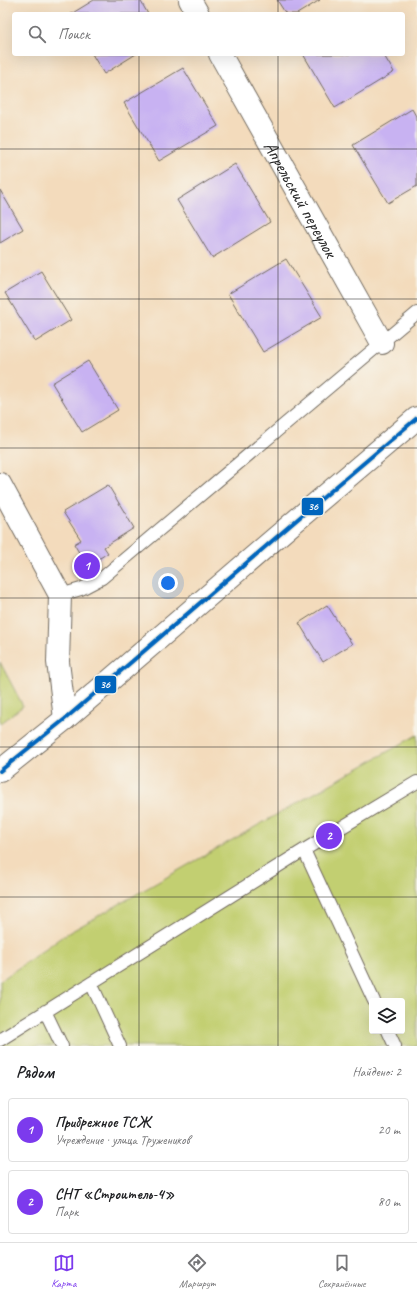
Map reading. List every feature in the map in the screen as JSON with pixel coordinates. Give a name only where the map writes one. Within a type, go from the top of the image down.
[{"type":"street","points":[[190,0],[197,12]]},
{"type":"street","name":"Апрельский переулок","points":[[221,56],[382,343]]},
{"type":"street","points":[[0,771],[65,719],[417,418]]},
{"type":"street","points":[[0,484],[60,595],[58,662],[65,719]]},
{"type":"lane","points":[[60,595],[81,590],[102,578],[417,313]]},
{"type":"lane","points":[[0,1040],[304,850],[417,782]]},
{"type":"lane","points":[[304,850],[373,998]]},
{"type":"lane","points":[[91,982],[120,1046]]},
{"type":"lane","points":[[45,1011],[62,1046]]},
{"type":"lane","points":[[389,1034],[395,1046]]},
{"type":"green space","points":[[0,662],[23,706],[0,724]]},
{"type":"green space","points":[[417,735],[417,1046],[0,1046],[0,981],[63,936]]},
{"type":"building","points":[[94,0],[140,0],[147,12],[74,12]]},
{"type":"building","points":[[277,0],[320,0],[300,12],[285,12]]},
{"type":"building","points":[[93,56],[133,56],[104,74]]},
{"type":"building","points":[[304,56],[384,56],[394,72],[335,108]]},
{"type":"building","points":[[183,68],[218,126],[159,161],[124,103]]},
{"type":"building","points":[[412,109],[417,118],[417,186],[388,203],[353,145]]},
{"type":"building","points":[[235,164],[270,222],[212,258],[177,200]]},
{"type":"building","points":[[0,190],[23,229],[0,243]]},
{"type":"building","points":[[286,259],[322,317],[263,352],[228,294]]},
{"type":"building","points":[[41,271],[71,320],[35,342],[5,293]]},
{"type":"building","points":[[88,361],[118,410],[82,432],[52,383]]},
{"type":"building","points":[[108,485],[134,528],[104,547],[108,553],[87,566],[74,544],[81,540],[63,512]]},
{"type":"building","points":[[327,605],[352,644],[323,662],[299,623]]},
{"type":"transit line","name":"36","points":[[0,771],[65,719],[417,418]]},
{"type":"place","name":"Прибрежное ТСЖ","points":[[87,566]]},
{"type":"place","name":"СНТ «Строитель-4»","points":[[329,836]]}]
